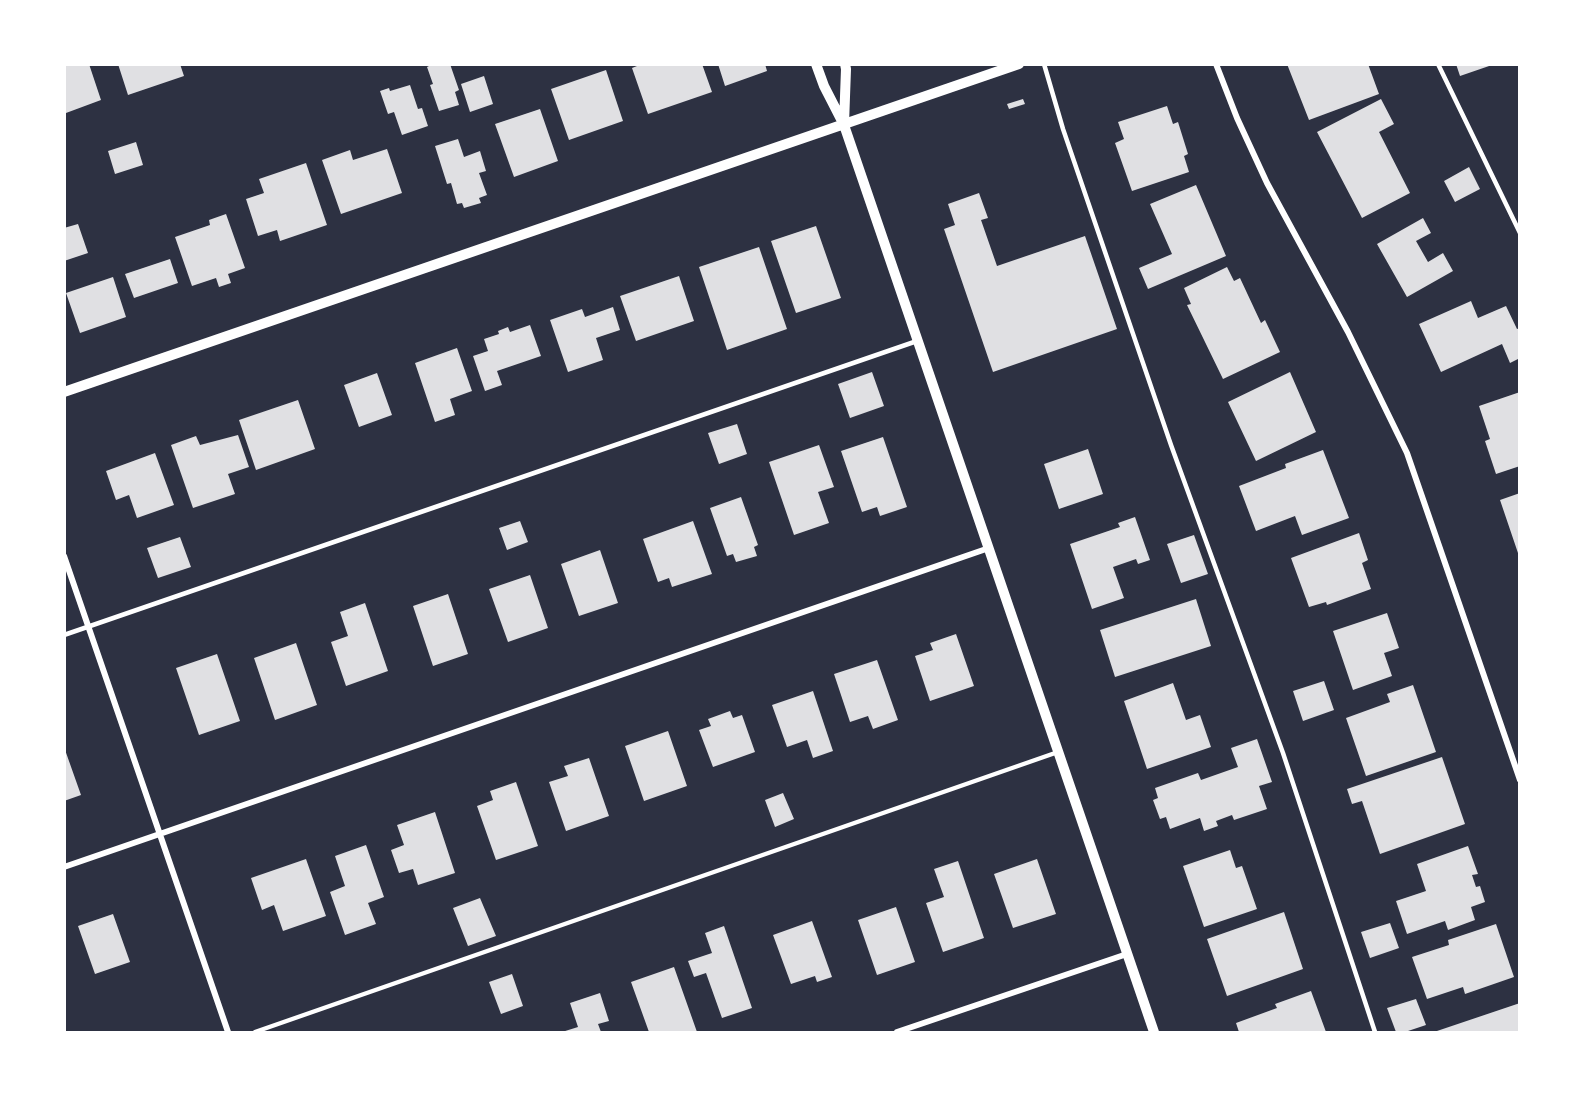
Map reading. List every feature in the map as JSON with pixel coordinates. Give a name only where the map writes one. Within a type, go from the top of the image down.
[{"type":"street","points":[[816,64],[824,86],[844,124],[1154,1032]]},
{"type":"street","points":[[844,124],[845,64]]},
{"type":"street","points":[[64,392],[1020,64]]},
{"type":"street","points":[[1216,64],[1237,118],[1267,183],[1348,332],[1407,453],[1520,780]]},
{"type":"street","points":[[64,867],[989,548]]},
{"type":"street","points":[[64,556],[228,1032]]},
{"type":"street","points":[[897,1032],[1127,954]]},
{"type":"lane","points":[[1044,64],[1063,129],[1171,445],[1283,753],[1375,1032]]},
{"type":"lane","points":[[1438,64],[1520,233]]},
{"type":"lane","points":[[64,635],[917,341]]},
{"type":"lane","points":[[255,1032],[1058,752]]},
{"type":"building","points":[[64,64],[89,64],[101,100],[66,113]]},
{"type":"building","points":[[118,64],[180,64],[184,76],[128,95]]},
{"type":"building","points":[[433,64],[450,64],[459,90],[455,92],[459,105],[439,111],[430,85],[433,84],[427,67]]},
{"type":"building","points":[[642,64],[702,64],[712,92],[648,114],[632,68]]},
{"type":"building","points":[[718,64],[765,64],[767,71],[725,86]]},
{"type":"building","points":[[1287,64],[1368,64],[1379,94],[1309,120]]},
{"type":"building","points":[[1456,64],[1492,64],[1492,65],[1460,76]]},
{"type":"building","points":[[606,70],[623,121],[569,140],[551,89]]},
{"type":"building","points":[[484,76],[493,104],[470,112],[461,84]]},
{"type":"building","points":[[410,85],[418,109],[422,108],[428,126],[402,135],[394,112],[388,114],[380,91],[389,88],[390,91]]},
{"type":"building","points":[[1023,99],[1025,104],[1009,109],[1007,104]]},
{"type":"building","points":[[1381,99],[1394,124],[1379,132],[1410,193],[1362,218],[1317,132]]},
{"type":"building","points":[[1167,106],[1173,124],[1178,122],[1188,154],[1184,156],[1189,172],[1132,191],[1115,143],[1124,139],[1118,122]]},
{"type":"building","points":[[540,109],[558,161],[514,177],[495,124]]},
{"type":"building","points":[[458,139],[464,157],[480,151],[486,171],[479,173],[487,195],[479,198],[481,203],[464,208],[462,203],[457,204],[451,183],[447,184],[435,146]]},
{"type":"building","points":[[136,142],[143,165],[115,174],[108,151]]},
{"type":"building","points":[[387,149],[402,193],[341,214],[322,160],[350,150],[353,160]]},
{"type":"building","points":[[306,163],[327,225],[280,241],[277,230],[258,236],[246,199],[264,193],[259,179]]},
{"type":"building","points":[[1469,167],[1480,189],[1455,202],[1444,181]]},
{"type":"building","points":[[1196,185],[1226,256],[1148,289],[1139,268],[1172,254],[1150,204]]},
{"type":"building","points":[[979,193],[988,218],[981,220],[997,266],[1085,236],[1117,329],[993,372],[944,229],[955,225],[948,204]]},
{"type":"building","points":[[226,214],[245,268],[228,274],[231,283],[219,287],[216,278],[192,286],[175,237],[210,225],[209,220]]},
{"type":"building","points":[[1423,218],[1431,233],[1416,241],[1428,262],[1443,253],[1453,271],[1407,297],[1377,244]]},
{"type":"building","points":[[78,224],[88,253],[64,261],[64,228]]},
{"type":"building","points":[[816,226],[841,298],[796,313],[771,241]]},
{"type":"building","points":[[759,247],[787,329],[727,350],[699,267]]},
{"type":"building","points":[[170,259],[178,283],[134,298],[125,274]]},
{"type":"building","points":[[1227,267],[1234,281],[1240,278],[1261,323],[1265,320],[1280,352],[1223,379],[1187,305],[1191,304],[1184,288]]},
{"type":"building","points":[[679,276],[694,321],[636,341],[620,296]]},
{"type":"building","points":[[113,277],[126,317],[80,333],[66,293]]},
{"type":"building","points":[[1471,301],[1478,318],[1506,306],[1517,329],[1520,328],[1520,358],[1510,363],[1502,344],[1441,372],[1419,324]]},
{"type":"building","points":[[613,307],[620,330],[596,338],[603,360],[568,372],[550,320],[582,309],[585,317]]},
{"type":"building","points":[[530,325],[541,356],[497,371],[502,385],[485,391],[473,356],[488,351],[484,339],[499,334],[498,331],[508,327],[510,332]]},
{"type":"building","points":[[457,348],[472,391],[450,399],[455,415],[435,422],[415,363]]},
{"type":"building","points":[[872,372],[884,406],[850,418],[838,384]]},
{"type":"building","points":[[1290,372],[1316,432],[1256,461],[1228,402]]},
{"type":"building","points":[[377,373],[392,415],[359,427],[344,385]]},
{"type":"building","points":[[1520,392],[1520,466],[1496,474],[1485,441],[1490,439],[1479,406]]},
{"type":"building","points":[[298,400],[315,449],[256,470],[239,420]]},
{"type":"building","points":[[737,424],[747,454],[719,464],[708,433]]},
{"type":"building","points":[[238,435],[249,467],[228,474],[235,494],[193,508],[171,445],[196,436],[200,445]]},
{"type":"building","points":[[883,437],[907,507],[880,516],[877,507],[862,512],[841,451]]},
{"type":"building","points":[[819,445],[834,487],[818,492],[829,523],[794,535],[769,462]]},
{"type":"building","points":[[1088,449],[1103,494],[1059,509],[1044,464]]},
{"type":"building","points":[[1323,450],[1349,518],[1302,535],[1295,516],[1256,531],[1239,486],[1286,468],[1285,464]]},
{"type":"building","points":[[155,453],[174,505],[137,518],[129,495],[116,500],[106,471]]},
{"type":"building","points":[[1520,493],[1520,556],[1519,556],[1500,500]]},
{"type":"building","points":[[741,497],[758,545],[754,547],[757,556],[736,562],[733,554],[727,556],[710,508]]},
{"type":"building","points":[[1135,517],[1150,560],[1138,564],[1136,559],[1113,567],[1124,598],[1092,609],[1070,544],[1120,527],[1118,523]]},
{"type":"building","points":[[520,521],[528,542],[507,550],[499,528]]},
{"type":"building","points":[[693,521],[712,574],[672,587],[669,578],[658,582],[643,539]]},
{"type":"building","points":[[1359,533],[1368,560],[1362,563],[1371,589],[1327,605],[1326,602],[1309,607],[1291,558]]},
{"type":"building","points":[[1194,535],[1208,574],[1181,583],[1167,544]]},
{"type":"building","points":[[180,537],[191,567],[158,578],[147,548]]},
{"type":"building","points":[[600,550],[618,603],[579,616],[561,564]]},
{"type":"building","points":[[530,575],[548,628],[508,642],[489,589]]},
{"type":"building","points":[[448,594],[468,654],[433,666],[413,606]]},
{"type":"building","points":[[1196,599],[1211,646],[1115,677],[1100,630]]},
{"type":"building","points":[[365,603],[388,671],[346,686],[331,642],[348,636],[340,612]]},
{"type":"building","points":[[1387,613],[1399,648],[1384,653],[1392,676],[1353,690],[1333,631]]},
{"type":"building","points":[[956,634],[974,686],[930,701],[915,656],[933,650],[930,643]]},
{"type":"building","points":[[296,643],[317,705],[275,720],[254,658]]},
{"type":"building","points":[[217,654],[240,721],[199,735],[176,668]]},
{"type":"building","points":[[877,660],[898,720],[873,729],[868,716],[850,722],[834,674]]},
{"type":"building","points":[[1324,681],[1334,710],[1303,721],[1293,691]]},
{"type":"building","points":[[1173,683],[1186,720],[1200,715],[1211,747],[1147,769],[1124,701]]},
{"type":"building","points":[[1413,685],[1436,752],[1366,776],[1346,718],[1390,702],[1387,694]]},
{"type":"building","points":[[813,691],[833,751],[813,758],[807,740],[787,747],[772,705]]},
{"type":"building","points":[[730,711],[733,718],[742,715],[755,752],[713,767],[699,730],[711,726],[708,719]]},
{"type":"building","points":[[668,731],[687,786],[644,801],[625,746]]},
{"type":"building","points":[[1257,739],[1272,782],[1259,786],[1267,809],[1234,820],[1232,815],[1216,821],[1218,826],[1204,831],[1200,818],[1170,829],[1166,817],[1160,819],[1153,800],[1158,798],[1155,788],[1198,773],[1201,780],[1238,767],[1231,748]]},
{"type":"building","points":[[64,747],[81,795],[64,801]]},
{"type":"building","points":[[1442,757],[1465,824],[1380,854],[1362,801],[1352,804],[1347,789]]},
{"type":"building","points":[[589,758],[609,816],[566,831],[549,782],[568,776],[564,766]]},
{"type":"building","points":[[516,782],[538,846],[496,860],[477,806],[493,800],[490,791]]},
{"type":"building","points":[[783,793],[794,819],[775,827],[765,800]]},
{"type":"building","points":[[435,812],[455,873],[418,885],[413,869],[399,873],[391,850],[404,845],[397,825]]},
{"type":"building","points":[[366,845],[384,897],[368,903],[376,924],[345,935],[330,892],[345,886],[335,856]]},
{"type":"building","points":[[1468,846],[1478,874],[1472,875],[1476,887],[1480,886],[1485,902],[1471,907],[1475,920],[1448,930],[1445,921],[1407,934],[1396,901],[1426,891],[1417,864]]},
{"type":"building","points":[[1230,850],[1236,868],[1242,866],[1257,909],[1204,927],[1183,866]]},
{"type":"building","points":[[306,859],[326,916],[283,931],[274,905],[262,910],[251,878]]},
{"type":"building","points":[[1037,859],[1056,914],[1013,928],[994,874]]},
{"type":"building","points":[[958,861],[984,938],[943,952],[926,903],[944,897],[934,869]]},
{"type":"building","points":[[480,898],[496,936],[468,946],[453,908]]},
{"type":"building","points":[[896,907],[915,962],[877,975],[858,920]]},
{"type":"building","points":[[1284,912],[1303,969],[1227,996],[1207,939]]},
{"type":"building","points":[[113,914],[130,962],[95,974],[78,926]]},
{"type":"building","points":[[812,921],[832,977],[817,982],[815,976],[791,984],[773,935]]},
{"type":"building","points":[[1390,923],[1399,948],[1370,958],[1361,932]]},
{"type":"building","points":[[1496,924],[1514,977],[1465,994],[1463,987],[1427,999],[1412,957],[1449,945],[1448,940]]},
{"type":"building","points":[[724,926],[752,1008],[722,1018],[706,973],[694,977],[688,961],[712,953],[705,933]]},
{"type":"building","points":[[674,967],[697,1032],[649,1032],[631,982]]},
{"type":"building","points":[[512,974],[523,1006],[501,1014],[489,982]]},
{"type":"building","points":[[1311,991],[1326,1032],[1239,1032],[1236,1023],[1277,1008],[1275,1004]]},
{"type":"building","points":[[600,993],[609,1021],[598,1024],[601,1032],[562,1032],[578,1027],[570,1003]]},
{"type":"building","points":[[1416,999],[1426,1025],[1405,1032],[1396,1032],[1387,1008]]},
{"type":"building","points":[[1520,1003],[1520,1032],[1434,1032]]}]
